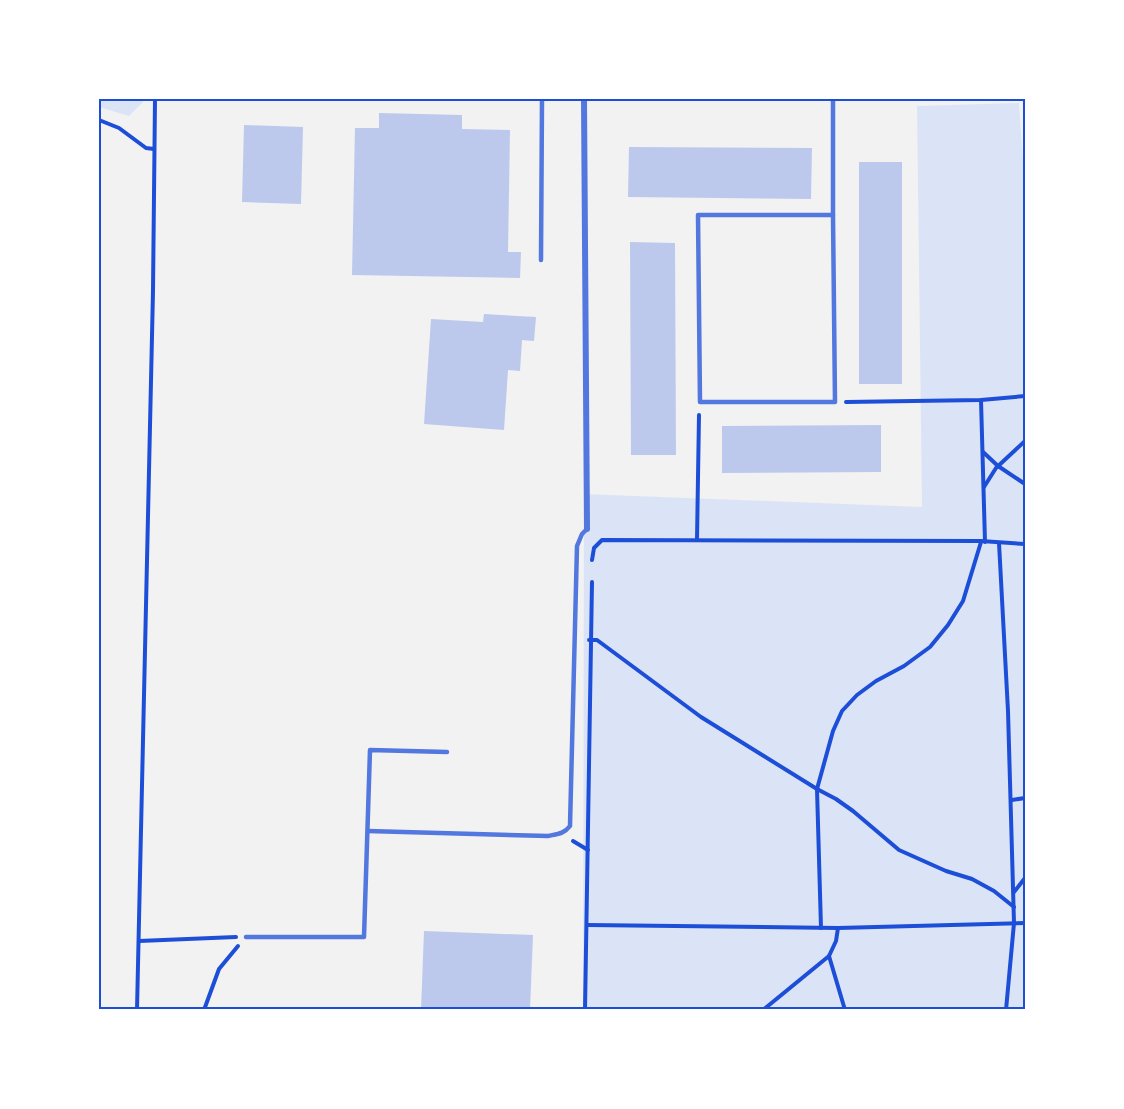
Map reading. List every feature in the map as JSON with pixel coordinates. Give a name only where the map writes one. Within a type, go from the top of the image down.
[{"type":"street","points":[[584,99],[587,529]]},
{"type":"lane","points":[[541,260],[542,99]]},
{"type":"lane","points":[[833,99],[835,402],[700,402],[698,214],[833,216]]},
{"type":"lane","points":[[368,831],[548,836],[566,831],[570,825],[577,546],[587,529]]},
{"type":"lane","points":[[246,937],[364,937],[370,750],[447,752]]},
{"type":"path","points":[[137,1010],[155,99]]},
{"type":"path","points":[[99,120],[119,128],[146,148],[154,149]]},
{"type":"path","points":[[835,402],[981,400],[1025,396]]},
{"type":"path","points":[[821,928],[817,789],[827,751],[842,711],[857,695],[876,681],[904,666],[930,647],[948,626],[963,601],[983,542],[981,400]]},
{"type":"path","points":[[697,540],[700,402]]},
{"type":"path","points":[[984,488],[999,466],[1025,441]]},
{"type":"path","points":[[983,452],[1025,484]]},
{"type":"path","points":[[592,569],[594,548],[602,540],[1025,544]]},
{"type":"path","points":[[999,543],[1012,800],[1014,892],[1014,923],[1006,1010]]},
{"type":"path","points":[[585,1010],[592,581]]},
{"type":"path","points":[[591,640],[597,640],[701,717],[836,799],[899,850],[926,863],[972,879],[994,891],[1014,907]]},
{"type":"path","points":[[1012,800],[1025,798]]},
{"type":"path","points":[[1014,892],[1025,878]]},
{"type":"path","points":[[586,925],[838,928],[1025,923]]},
{"type":"path","points":[[763,1010],[829,956],[836,941],[838,928]]},
{"type":"path","points":[[139,941],[246,937]]},
{"type":"path","points":[[204,1010],[219,969],[246,937]]},
{"type":"path","points":[[829,956],[845,1010]]},
{"type":"shaded area","points":[[99,99],[143,99],[143,102],[129,116],[99,107]]},
{"type":"shaded area","points":[[1019,103],[1025,191],[1025,1010],[583,1010],[584,494],[922,507],[917,106]]},
{"type":"building","points":[[379,113],[462,115],[462,129],[510,130],[508,252],[521,252],[520,278],[352,275],[355,128],[379,128]]},
{"type":"building","points":[[244,125],[303,127],[301,204],[242,202]]},
{"type":"building","points":[[629,147],[812,148],[811,199],[628,197]]},
{"type":"building","points":[[859,162],[902,162],[902,384],[859,384]]},
{"type":"building","points":[[630,242],[675,243],[676,455],[631,455]]},
{"type":"building","points":[[484,314],[536,317],[534,341],[522,340],[520,371],[508,370],[504,430],[424,424],[431,319],[483,322]]},
{"type":"building","points":[[881,425],[881,472],[722,473],[722,426]]},
{"type":"building","points":[[424,931],[533,935],[530,1010],[421,1010]]}]
